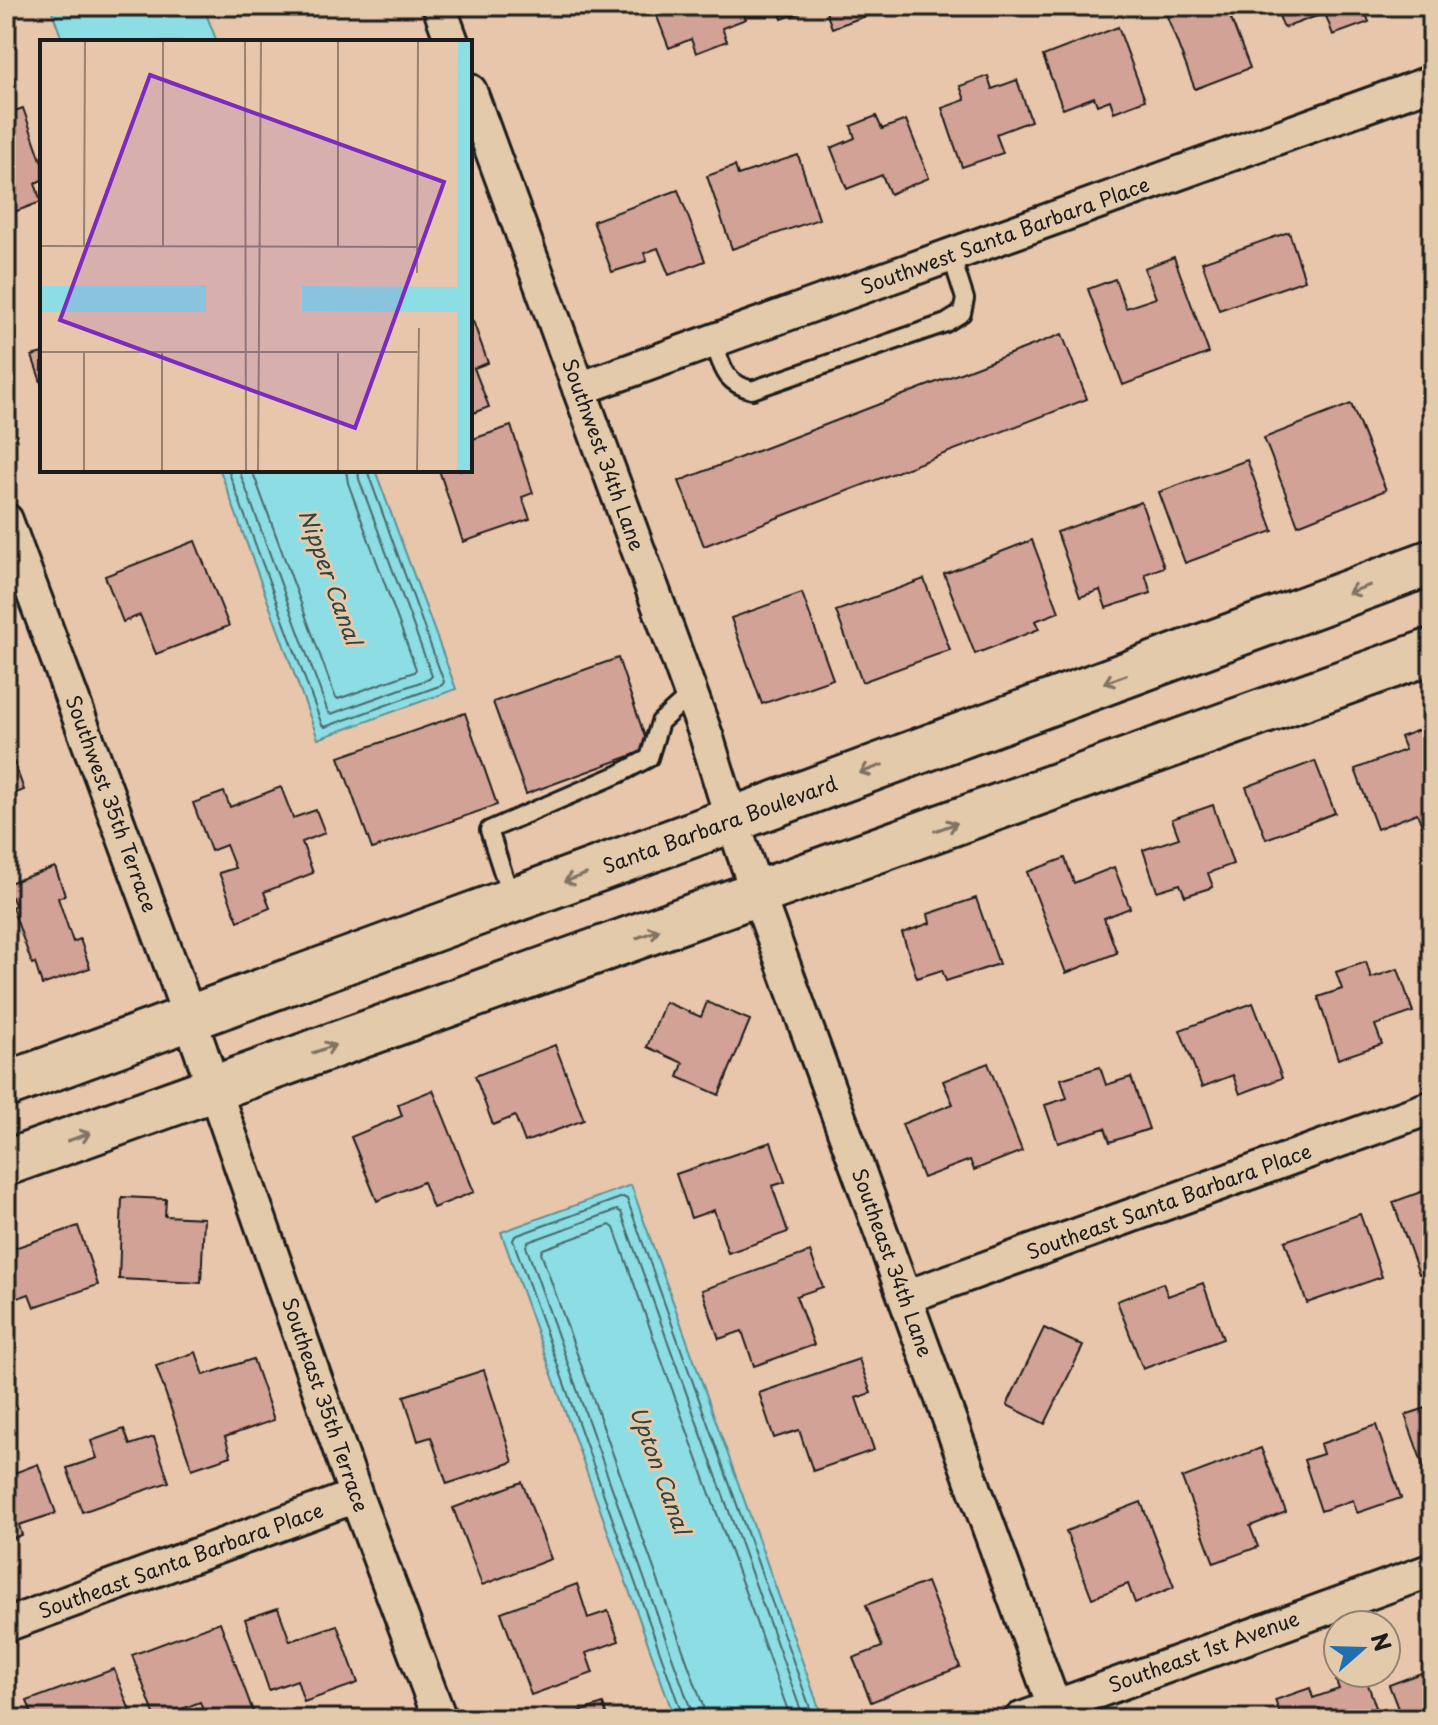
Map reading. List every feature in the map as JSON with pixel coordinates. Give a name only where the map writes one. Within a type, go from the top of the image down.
[{"type":"main road","name":"Santa Barbara Boulevard","points":[[6,1085],[1432,562]]},
{"type":"main road","points":[[6,1163],[1432,651]]},
{"type":"street","points":[[439,6],[451,40]]},
{"type":"street","name":"Southwest Santa Barbara Place","points":[[579,389],[1432,82]]},
{"type":"street","name":"Southwest 34th Lane","points":[[472,96],[706,735],[732,820]]},
{"type":"street","name":"Southwest 35th Terrace","points":[[6,520],[19,593],[172,968],[213,1089]]},
{"type":"street","name":"Southeast 34th Lane","points":[[732,820],[1054,1706]]},
{"type":"street","name":"Southeast 35th Terrace","points":[[213,1089],[356,1496],[440,1719]]},
{"type":"street","name":"Southeast Santa Barbara Place","points":[[906,1297],[1432,1107]]},
{"type":"street","name":"Southeast Santa Barbara Place","points":[[6,1625],[356,1496]]},
{"type":"street","name":"Southeast 1st Avenue","points":[[1021,1719],[1432,1570]]},
{"type":"lane","points":[[713,341],[727,376],[736,385],[752,390],[946,323],[962,313],[965,299],[951,255]]},
{"type":"lane","points":[[512,901],[489,830],[649,758],[660,722],[691,694]]},
{"type":"water","points":[[50,6],[203,6],[216,40],[62,40]]},
{"type":"water","name":"Nipper Canal","points":[[221,472],[376,472],[456,689],[318,739]]},
{"type":"water","name":"Upton Canal","points":[[631,1185],[823,1719],[675,1719],[501,1232]]},
{"type":"building","points":[[653,6],[741,6],[746,19],[722,28],[727,41],[696,53],[691,39],[669,48]]},
{"type":"building","points":[[777,6],[820,6],[782,19]]},
{"type":"building","points":[[824,6],[872,6],[874,13],[832,28]]},
{"type":"building","points":[[1226,6],[1250,68],[1195,89],[1164,8]]},
{"type":"building","points":[[1275,6],[1363,6],[1369,22],[1333,35],[1325,13],[1284,28]]},
{"type":"building","points":[[1118,27],[1145,100],[1114,112],[1110,100],[1097,105],[1094,97],[1063,109],[1043,56]]},
{"type":"building","points":[[988,76],[992,89],[1017,80],[1031,121],[996,134],[1003,153],[962,167],[942,108],[965,100],[960,86]]},
{"type":"building","points":[[23,108],[40,157],[40,181],[35,183],[40,202],[6,215],[6,114]]},
{"type":"building","points":[[876,116],[882,129],[906,120],[929,178],[890,194],[882,175],[847,189],[831,148],[855,138],[851,126]]},
{"type":"building","points":[[798,155],[819,219],[732,249],[707,176],[735,166],[738,175]]},
{"type":"building","points":[[1432,179],[1432,216],[1420,183]]},
{"type":"building","points":[[678,190],[705,261],[669,275],[658,248],[644,253],[647,261],[612,272],[593,221]]},
{"type":"building","points":[[1289,232],[1305,280],[1219,310],[1202,262]]},
{"type":"building","points":[[1174,257],[1209,353],[1123,385],[1088,289],[1115,279],[1126,308],[1156,298],[1144,268]]},
{"type":"building","points":[[472,321],[488,363],[474,368],[489,407],[472,413]]},
{"type":"building","points":[[1062,334],[1087,399],[704,546],[679,481]]},
{"type":"building","points":[[40,354],[40,379],[32,356]]},
{"type":"building","points":[[1351,404],[1386,490],[1298,525],[1264,438]]},
{"type":"building","points":[[511,426],[533,493],[522,497],[530,519],[463,542],[440,472],[472,472],[472,439]]},
{"type":"building","points":[[1247,460],[1273,531],[1185,563],[1159,492]]},
{"type":"building","points":[[1141,502],[1164,567],[1145,574],[1151,593],[1106,608],[1100,590],[1080,597],[1057,532]]},
{"type":"building","points":[[1032,540],[1059,612],[1035,621],[1039,629],[975,654],[944,574]]},
{"type":"building","points":[[195,541],[229,626],[156,654],[140,615],[123,622],[105,576]]},
{"type":"building","points":[[924,579],[950,650],[862,682],[836,611]]},
{"type":"building","points":[[802,593],[833,679],[762,704],[731,618]]},
{"type":"building","points":[[618,658],[649,749],[526,794],[493,702]]},
{"type":"building","points":[[465,713],[497,805],[372,849],[339,757]]},
{"type":"building","points":[[1432,725],[1432,837],[1427,839],[1417,813],[1377,829],[1355,769],[1405,750],[1400,737]]},
{"type":"building","points":[[1315,761],[1335,813],[1266,839],[1246,787]]},
{"type":"building","points":[[6,762],[14,762],[24,790],[6,797]]},
{"type":"building","points":[[281,787],[293,818],[316,810],[325,833],[302,842],[313,873],[264,892],[270,908],[238,921],[219,873],[235,868],[226,845],[211,851],[193,803],[224,792],[230,807]]},
{"type":"building","points":[[1213,805],[1233,864],[1208,873],[1213,887],[1185,896],[1180,884],[1157,891],[1143,850],[1179,838],[1172,819]]},
{"type":"building","points":[[1065,858],[1074,883],[1114,867],[1130,908],[1104,918],[1117,953],[1066,973],[1027,872]]},
{"type":"building","points":[[55,867],[65,895],[58,898],[73,942],[80,939],[90,968],[42,985],[12,907],[15,905],[12,897],[6,899],[6,884]]},
{"type":"building","points":[[976,898],[999,964],[946,981],[942,970],[917,978],[902,933],[930,923],[928,914]]},
{"type":"building","points":[[1366,962],[1371,978],[1398,969],[1413,1012],[1375,1025],[1382,1044],[1338,1059],[1318,997],[1342,989],[1336,972]]},
{"type":"building","points":[[665,1002],[701,1017],[707,1002],[750,1020],[719,1095],[678,1077],[683,1063],[647,1047]]},
{"type":"building","points":[[1253,1003],[1282,1078],[1240,1094],[1233,1075],[1202,1087],[1180,1030]]},
{"type":"building","points":[[555,1045],[584,1120],[525,1142],[515,1116],[493,1125],[475,1076]]},
{"type":"building","points":[[988,1063],[1022,1151],[974,1170],[970,1160],[923,1178],[902,1124],[953,1104],[943,1081]]},
{"type":"building","points":[[1100,1067],[1106,1085],[1131,1077],[1149,1129],[1110,1142],[1105,1128],[1058,1143],[1045,1105],[1067,1098],[1061,1079]]},
{"type":"building","points":[[433,1090],[474,1192],[433,1208],[423,1182],[377,1201],[351,1137],[402,1116],[398,1104]]},
{"type":"building","points":[[771,1142],[785,1182],[772,1186],[788,1232],[728,1253],[714,1210],[691,1218],[676,1174]]},
{"type":"building","points":[[1432,1188],[1432,1270],[1419,1274],[1393,1202]]},
{"type":"building","points":[[122,1197],[166,1199],[165,1216],[204,1218],[201,1283],[119,1279]]},
{"type":"building","points":[[1360,1214],[1382,1277],[1307,1303],[1285,1241]]},
{"type":"building","points":[[78,1226],[98,1285],[34,1307],[29,1294],[6,1302],[6,1251]]},
{"type":"building","points":[[810,1252],[823,1287],[796,1296],[814,1345],[754,1366],[742,1331],[719,1339],[702,1290]]},
{"type":"building","points":[[1163,1283],[1168,1296],[1203,1283],[1223,1339],[1143,1369],[1117,1301]]},
{"type":"building","points":[[1044,1328],[1083,1346],[1045,1424],[1007,1405]]},
{"type":"building","points":[[196,1352],[204,1375],[253,1359],[274,1420],[225,1437],[231,1456],[192,1469],[156,1366]]},
{"type":"building","points":[[859,1359],[871,1393],[856,1398],[874,1450],[813,1471],[799,1430],[774,1438],[759,1393]]},
{"type":"building","points":[[484,1370],[513,1462],[447,1484],[431,1437],[418,1441],[404,1396]]},
{"type":"building","points":[[1432,1406],[1432,1485],[1430,1485],[1405,1415]]},
{"type":"building","points":[[1376,1425],[1401,1498],[1357,1513],[1353,1500],[1321,1511],[1304,1460],[1323,1454],[1320,1444]]},
{"type":"building","points":[[124,1429],[130,1445],[154,1437],[169,1482],[82,1512],[67,1468],[97,1458],[91,1441]]},
{"type":"building","points":[[1261,1448],[1286,1512],[1250,1526],[1258,1547],[1214,1563],[1182,1478]]},
{"type":"building","points":[[6,1462],[12,1474],[38,1464],[56,1513],[19,1525],[22,1535],[6,1541]]},
{"type":"building","points":[[522,1482],[551,1559],[482,1585],[453,1508]]},
{"type":"building","points":[[1141,1502],[1174,1587],[1135,1603],[1128,1584],[1092,1598],[1066,1531]]},
{"type":"building","points":[[927,1582],[960,1667],[871,1702],[853,1658],[882,1647],[866,1605]]},
{"type":"building","points":[[577,1584],[588,1618],[608,1611],[619,1641],[586,1653],[593,1673],[531,1695],[501,1612]]},
{"type":"building","points":[[278,1608],[290,1641],[337,1625],[358,1683],[304,1702],[297,1680],[269,1690],[245,1619]]},
{"type":"building","points":[[220,1622],[255,1717],[206,1719],[200,1702],[156,1719],[132,1655]]},
{"type":"building","points":[[114,1669],[133,1719],[34,1719],[27,1701]]},
{"type":"building","points":[[1432,1669],[1432,1719],[1402,1719],[1391,1689],[1402,1689],[1402,1680]]},
{"type":"building","points":[[1310,1688],[1313,1698],[1339,1689],[1370,1689],[1380,1719],[1282,1719],[1275,1700]]},
{"type":"building","points":[[603,1704],[608,1719],[558,1719]]}]
